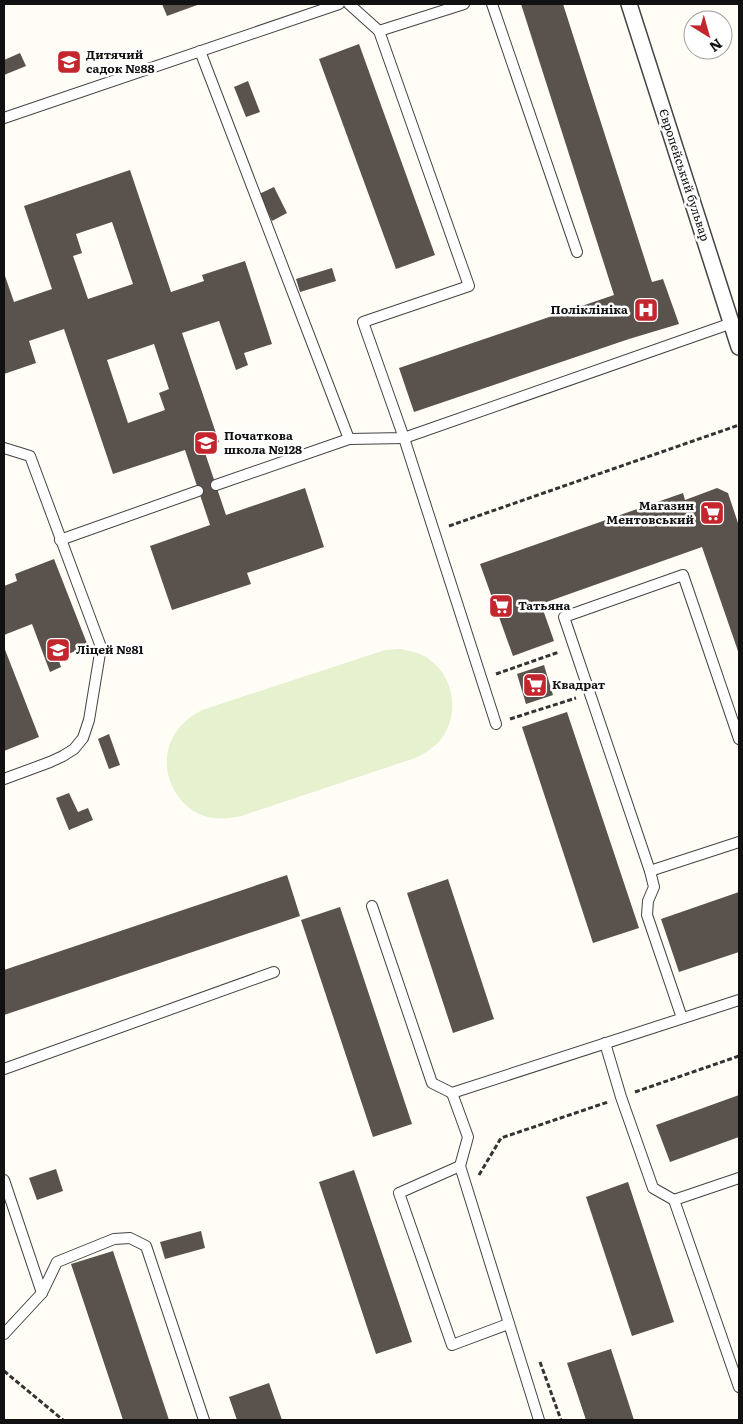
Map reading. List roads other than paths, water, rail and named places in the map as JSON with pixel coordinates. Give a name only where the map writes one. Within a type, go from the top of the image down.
[{"type":"street","name":"Європейський бульвар","points":[[629,4],[739,347]]},
{"type":"lane","points":[[4,118],[339,4]]},
{"type":"lane","points":[[350,4],[379,31],[469,286],[363,322],[404,438],[496,724]]},
{"type":"lane","points":[[379,31],[464,4]]},
{"type":"lane","points":[[492,4],[577,252]]},
{"type":"lane","points":[[200,51],[349,439]]},
{"type":"lane","points":[[216,485],[349,439],[404,438],[732,323]]},
{"type":"lane","points":[[4,448],[30,456],[101,647],[89,720],[83,738],[74,749],[50,762],[4,778]]},
{"type":"lane","points":[[60,540],[198,491]]},
{"type":"lane","points":[[682,1018],[647,915],[648,901],[654,887],[650,871],[564,617],[683,575],[739,739]]},
{"type":"lane","points":[[650,871],[739,842]]},
{"type":"lane","points":[[372,906],[432,1083],[452,1093],[468,1137],[460,1166],[508,1324],[540,1420]]},
{"type":"lane","points":[[4,1070],[274,972]]},
{"type":"lane","points":[[452,1093],[739,1000]]},
{"type":"lane","points":[[605,1043],[621,1097],[653,1188],[674,1200],[739,1387]]},
{"type":"lane","points":[[460,1166],[399,1193],[452,1345],[508,1324]]},
{"type":"lane","points":[[674,1200],[739,1178]]},
{"type":"lane","points":[[4,1180],[42,1292]]},
{"type":"lane","points":[[4,1334],[42,1292],[57,1262],[114,1239],[130,1238],[146,1246],[204,1420]]},
{"type":"place","name":"Дитячий садок №88","points":[[69,62]]},
{"type":"place","name":"Поліклініка","points":[[646,310]]},
{"type":"place","name":"Початкова школа №128","points":[[206,443]]},
{"type":"place","name":"Магазин Ментовський","points":[[712,513]]},
{"type":"place","name":"Татьяна","points":[[501,606]]},
{"type":"place","name":"Ліцей №81","points":[[58,650]]},
{"type":"place","name":"Квадрат","points":[[535,685]]}]
